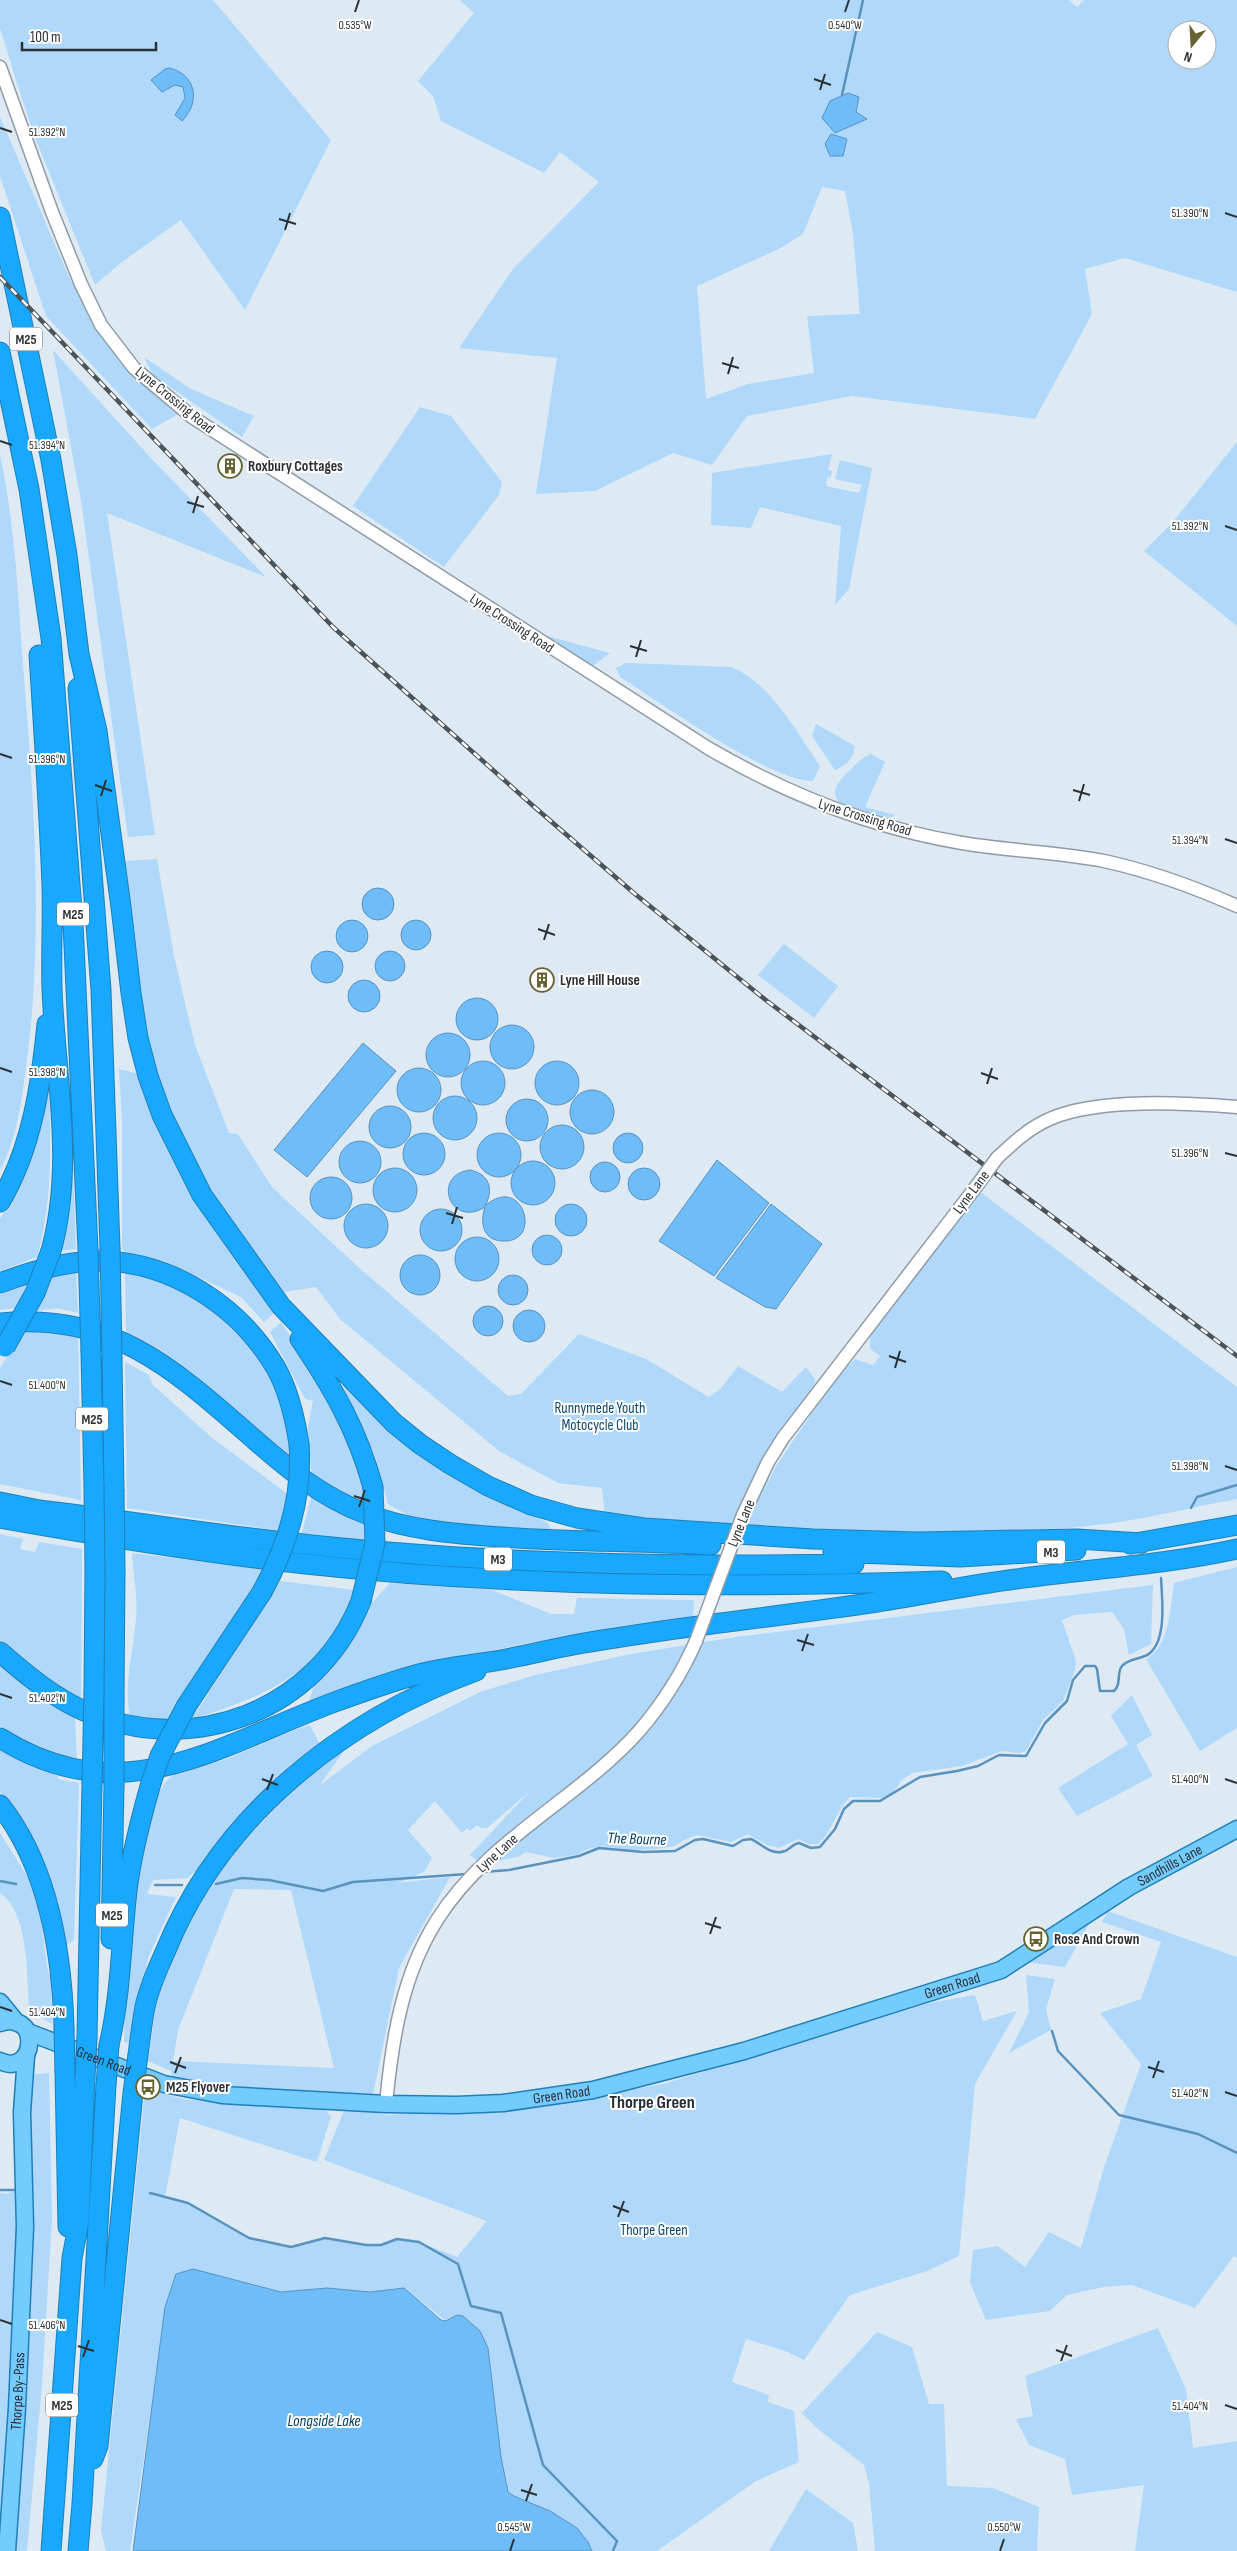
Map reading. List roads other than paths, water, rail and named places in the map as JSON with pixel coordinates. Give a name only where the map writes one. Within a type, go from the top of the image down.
[{"type":"highway","name":"M25","points":[[0,217],[51,460],[67,555],[79,654],[78,693],[101,990],[110,1248],[115,1571],[114,1785],[109,2045],[78,2551]]},
{"type":"highway","name":"M25","points":[[0,352],[29,489],[51,638],[74,923],[91,1352],[95,1568],[87,2037],[79,2221],[72,2258],[51,2551]]},
{"type":"highway","points":[[3,1351],[35,1293],[51,1251],[60,1207],[63,1158],[62,1097],[52,989],[52,887],[39,640],[42,581]]},
{"type":"highway","points":[[0,1652],[49,1691],[84,1711],[141,1728],[187,1730],[250,1714],[282,1697],[304,1682],[340,1643],[361,1602],[375,1543],[373,1487],[353,1427],[326,1378],[281,1306],[202,1195],[172,1137],[148,1076],[138,1038],[131,993],[96,731],[79,654]]},
{"type":"highway","points":[[0,1202],[16,1169],[36,1108],[52,989]]},
{"type":"highway","points":[[0,1283],[50,1267],[99,1261],[145,1267],[202,1291],[230,1311],[254,1336],[277,1369],[290,1401],[298,1444],[299,1485],[293,1518],[282,1552],[262,1592],[188,1705],[160,1756],[151,1783],[127,1889],[117,2013],[109,2045]]},
{"type":"highway","points":[[281,1306],[394,1423],[420,1444],[488,1486],[531,1505],[577,1518],[644,1528],[813,1539],[918,1542],[1077,1539],[1142,1543]]},
{"type":"highway","points":[[0,1323],[49,1321],[100,1332],[126,1343],[158,1361],[185,1380],[283,1465],[312,1486],[365,1513],[409,1526],[472,1535],[529,1539],[696,1544],[960,1557]]},
{"type":"highway","name":"M3","points":[[0,1502],[39,1510],[311,1545],[467,1557],[638,1564],[920,1563],[960,1557],[1046,1553],[1142,1543],[1237,1525]]},
{"type":"highway","name":"M3","points":[[0,1518],[214,1552],[305,1564],[422,1574],[676,1586],[828,1585],[1016,1579],[1108,1570],[1237,1548]]},
{"type":"highway","points":[[0,1738],[36,1758],[79,1770],[103,1773],[146,1770],[185,1763],[326,1705],[396,1680],[582,1644],[875,1602],[1016,1579]]},
{"type":"highway","points":[[83,2484],[98,2446],[133,2093],[145,2006],[171,1936],[187,1904],[207,1872],[255,1811],[286,1782],[330,1748],[411,1698],[510,1658]]},
{"type":"highway","points":[[0,1805],[24,1847],[40,1881],[60,1956],[66,2072],[67,2222],[72,2258]]},
{"type":"main road","name":"Sandhills Lane","points":[[1103,1902],[1171,1863],[1237,1829]]},
{"type":"main road","name":"Green Road","points":[[25,2040],[52,2042],[164,2084],[222,2094],[386,2104],[457,2105],[527,2100],[593,2090],[744,2051],[1001,1970],[1103,1902]]},
{"type":"main road","points":[[0,2002],[25,2040],[19,2061],[4,2062]]},
{"type":"main road","points":[[0,2024],[7,2021],[25,2040]]},
{"type":"main road","name":"Thorpe By-Pass","points":[[7,2551],[17,2408],[25,2227],[22,2112],[25,2040]]},
{"type":"main road","name":"Thorpe By-Pass","points":[[4,2062],[13,2072],[19,2089],[22,2112]]},
{"type":"street","name":"Lyne Crossing Road","points":[[0,66],[80,284],[101,325],[134,368],[192,417],[708,748],[781,788],[852,815],[895,828],[961,843],[1104,861],[1171,880],[1237,906]]},
{"type":"street","name":"Lyne Lane","points":[[386,2104],[396,2022],[413,1968],[437,1920],[468,1879],[601,1766],[639,1731],[678,1676],[696,1641],[744,1515],[768,1462],[783,1438],[997,1158],[1036,1126],[1051,1118],[1090,1106],[1128,1104],[1237,1107]]},
{"type":"water","points":[[170,68],[186,77],[193,90],[192,106],[182,121],[175,115],[185,98],[183,87],[175,85],[162,92],[151,80],[165,69]]},
{"type":"water","points":[[848,93],[859,97],[856,112],[867,119],[835,133],[822,118],[830,101]]},
{"type":"water","points":[[831,134],[847,139],[843,156],[830,156],[825,144]]},
{"type":"water","points":[[378,888],[384,889],[389,893],[393,898],[393,910],[389,915],[384,919],[378,920],[372,919],[367,915],[363,910],[362,904],[363,898],[367,893],[372,889]]},
{"type":"water","points":[[352,920],[363,925],[368,936],[363,947],[352,952],[341,947],[336,936],[341,925]]},
{"type":"water","points":[[416,920],[427,924],[431,935],[427,946],[416,950],[405,946],[401,935],[405,924]]},
{"type":"water","points":[[327,951],[338,956],[343,967],[338,978],[327,983],[316,978],[311,967],[316,956]]},
{"type":"water","points":[[390,951],[401,955],[405,966],[401,977],[390,981],[379,977],[375,966],[379,955]]},
{"type":"water","points":[[364,980],[370,981],[375,985],[379,990],[379,1002],[375,1007],[370,1011],[364,1012],[358,1011],[353,1007],[349,1002],[348,996],[349,990],[353,985],[358,981]]},
{"type":"water","points":[[481,998],[489,1001],[495,1007],[498,1019],[495,1031],[489,1037],[473,1040],[465,1037],[459,1031],[456,1015],[459,1007],[465,1001]]},
{"type":"water","points":[[512,1025],[524,1029],[530,1035],[534,1047],[530,1059],[524,1065],[512,1069],[500,1065],[494,1059],[490,1047],[494,1035],[500,1029]]},
{"type":"water","points":[[448,1033],[460,1037],[466,1043],[470,1055],[466,1067],[460,1073],[448,1077],[436,1073],[430,1067],[426,1055],[430,1043],[436,1037]]},
{"type":"water","points":[[363,1043],[396,1071],[307,1177],[274,1150]]},
{"type":"water","points":[[483,1061],[495,1065],[501,1071],[505,1083],[501,1095],[495,1101],[483,1105],[471,1101],[465,1095],[461,1083],[465,1071],[471,1065]]},
{"type":"water","points":[[557,1061],[569,1065],[575,1071],[579,1083],[575,1095],[569,1101],[557,1105],[545,1101],[539,1095],[535,1083],[539,1071],[545,1065]]},
{"type":"water","points":[[419,1068],[431,1072],[437,1078],[441,1090],[437,1102],[431,1108],[419,1112],[407,1108],[401,1102],[397,1090],[401,1078],[407,1072]]},
{"type":"water","points":[[588,1090],[596,1090],[608,1096],[614,1112],[608,1128],[596,1134],[588,1134],[576,1128],[570,1116],[570,1108],[576,1096]]},
{"type":"water","points":[[451,1096],[459,1096],[471,1102],[477,1118],[471,1134],[459,1140],[451,1140],[439,1134],[433,1122],[433,1114],[439,1102]]},
{"type":"water","points":[[531,1099],[539,1102],[545,1108],[548,1120],[545,1132],[539,1138],[523,1141],[515,1138],[509,1132],[506,1116],[509,1108],[515,1102]]},
{"type":"water","points":[[394,1106],[402,1109],[408,1115],[411,1127],[408,1139],[402,1145],[386,1148],[378,1145],[372,1139],[369,1123],[372,1115],[378,1109]]},
{"type":"water","points":[[562,1125],[574,1129],[580,1135],[584,1147],[580,1159],[574,1165],[562,1169],[550,1165],[544,1159],[540,1147],[544,1135],[550,1129]]},
{"type":"water","points":[[428,1133],[436,1136],[442,1142],[445,1154],[442,1166],[436,1172],[420,1175],[412,1172],[406,1166],[403,1150],[406,1142],[412,1136]]},
{"type":"water","points":[[499,1133],[511,1137],[517,1143],[521,1155],[517,1167],[511,1173],[499,1177],[487,1173],[481,1167],[477,1155],[481,1143],[487,1137]]},
{"type":"water","points":[[628,1133],[639,1137],[643,1148],[639,1159],[628,1163],[617,1159],[613,1148],[617,1137]]},
{"type":"water","points":[[364,1141],[372,1144],[378,1150],[381,1162],[378,1174],[372,1180],[356,1183],[348,1180],[342,1174],[339,1158],[342,1150],[348,1144]]},
{"type":"water","points":[[717,1160],[769,1203],[714,1276],[659,1241]]},
{"type":"water","points":[[533,1161],[545,1165],[551,1171],[555,1183],[551,1195],[545,1201],[533,1205],[521,1201],[515,1195],[511,1183],[515,1171],[521,1165]]},
{"type":"water","points":[[605,1162],[616,1166],[620,1177],[616,1188],[605,1192],[594,1188],[590,1177],[594,1166]]},
{"type":"water","points":[[395,1168],[407,1172],[413,1178],[417,1190],[413,1202],[407,1208],[395,1212],[383,1208],[377,1202],[373,1190],[377,1178],[383,1172]]},
{"type":"water","points":[[644,1168],[650,1169],[655,1173],[659,1178],[659,1190],[655,1195],[650,1199],[644,1200],[638,1199],[633,1195],[629,1190],[628,1184],[629,1178],[633,1173],[638,1169]]},
{"type":"water","points":[[470,1170],[477,1172],[486,1179],[489,1194],[485,1206],[498,1198],[510,1198],[518,1203],[524,1212],[525,1222],[522,1232],[515,1239],[502,1241],[490,1237],[483,1224],[485,1207],[473,1212],[462,1211],[450,1199],[448,1190],[451,1181],[458,1174]]},
{"type":"water","points":[[335,1177],[343,1180],[349,1186],[352,1198],[349,1210],[343,1216],[327,1219],[319,1216],[313,1210],[310,1194],[313,1186],[319,1180]]},
{"type":"water","points":[[362,1204],[370,1204],[382,1210],[388,1226],[382,1242],[370,1248],[362,1248],[350,1242],[344,1230],[344,1222],[350,1210]]},
{"type":"water","points":[[571,1204],[577,1205],[582,1209],[586,1214],[586,1226],[582,1231],[577,1235],[571,1236],[565,1235],[560,1231],[556,1226],[555,1220],[556,1214],[560,1209],[565,1205]]},
{"type":"water","points":[[771,1204],[822,1244],[776,1309],[765,1307],[716,1278]]},
{"type":"water","points":[[445,1209],[453,1212],[459,1218],[462,1230],[459,1242],[453,1248],[437,1251],[429,1248],[423,1242],[420,1226],[423,1218],[429,1212]]},
{"type":"water","points":[[547,1235],[558,1239],[562,1250],[558,1261],[547,1265],[536,1261],[532,1250],[536,1239]]},
{"type":"water","points":[[477,1237],[489,1241],[495,1247],[499,1259],[495,1271],[489,1277],[477,1281],[465,1277],[459,1271],[455,1259],[459,1247],[465,1241]]},
{"type":"water","points":[[420,1255],[434,1261],[440,1275],[434,1289],[420,1295],[406,1289],[400,1275],[406,1261]]},
{"type":"water","points":[[513,1275],[524,1279],[528,1290],[524,1301],[513,1305],[502,1301],[498,1290],[502,1279]]},
{"type":"water","points":[[488,1306],[499,1310],[503,1321],[499,1332],[488,1336],[477,1332],[473,1321],[477,1310]]},
{"type":"water","points":[[529,1310],[535,1311],[540,1315],[544,1320],[544,1332],[540,1337],[535,1341],[529,1342],[523,1341],[518,1337],[514,1332],[513,1326],[514,1320],[518,1315],[523,1311]]},
{"type":"water","name":"Longside Lake","points":[[193,2269],[281,2292],[327,2288],[370,2292],[404,2288],[441,2320],[446,2321],[457,2315],[463,2316],[480,2331],[488,2348],[501,2457],[508,2492],[550,2511],[577,2528],[588,2542],[592,2551],[133,2551],[165,2307],[176,2274]]},
{"type":"waterway","points":[[842,95],[863,0]]},
{"type":"waterway","name":"The Bourne","points":[[1191,1508],[1197,1497],[1237,1485]]},
{"type":"waterway","name":"The Bourne","points":[[483,1872],[509,1870],[579,1856],[599,1848],[643,1852],[675,1851],[695,1840],[703,1839],[733,1846],[743,1840],[751,1839],[775,1852],[785,1851],[799,1843],[811,1848],[820,1847],[835,1829],[844,1809],[853,1801],[880,1801],[920,1777],[978,1766],[999,1755],[1026,1756],[1045,1723],[1067,1701],[1073,1680],[1085,1666],[1095,1666],[1097,1669],[1100,1691],[1114,1691],[1118,1685],[1119,1672],[1122,1666],[1129,1661],[1150,1653],[1159,1638],[1162,1618],[1161,1578]]},
{"type":"waterway","name":"The Bourne","points":[[216,1884],[242,1878],[269,1880],[323,1891],[353,1882],[467,1874]]},
{"type":"waterway","name":"The Bourne","points":[[0,1881],[16,1884]]},
{"type":"waterway","name":"The Bourne","points":[[155,1885],[182,1885]]},
{"type":"waterway","points":[[1052,2031],[1058,2051],[1119,2115],[1198,2134],[1237,2153]]},
{"type":"waterway","points":[[0,2190],[17,2190]]},
{"type":"waterway","points":[[150,2193],[188,2203],[249,2238],[291,2247],[325,2238],[366,2245],[381,2245],[397,2239],[419,2242],[458,2264],[471,2306],[501,2313],[543,2465],[617,2541],[613,2551]]},
{"type":"railway","points":[[0,277],[333,627],[531,804],[635,894],[767,1001],[1237,1356]]},
{"type":"place","name":"Roxbury Cottages","points":[[230,466]]},
{"type":"place","name":"Lyne Hill House","points":[[542,980]]},
{"type":"place","name":"Rose And Crown","points":[[1036,1939]]},
{"type":"place","name":"M25 Flyover","points":[[148,2087]]},
{"type":"district","name":"Thorpe Green","points":[[652,2102]]},
{"type":"park label","name":"Runnymede Youth Motocycle Club","points":[[600,1416]]}]
